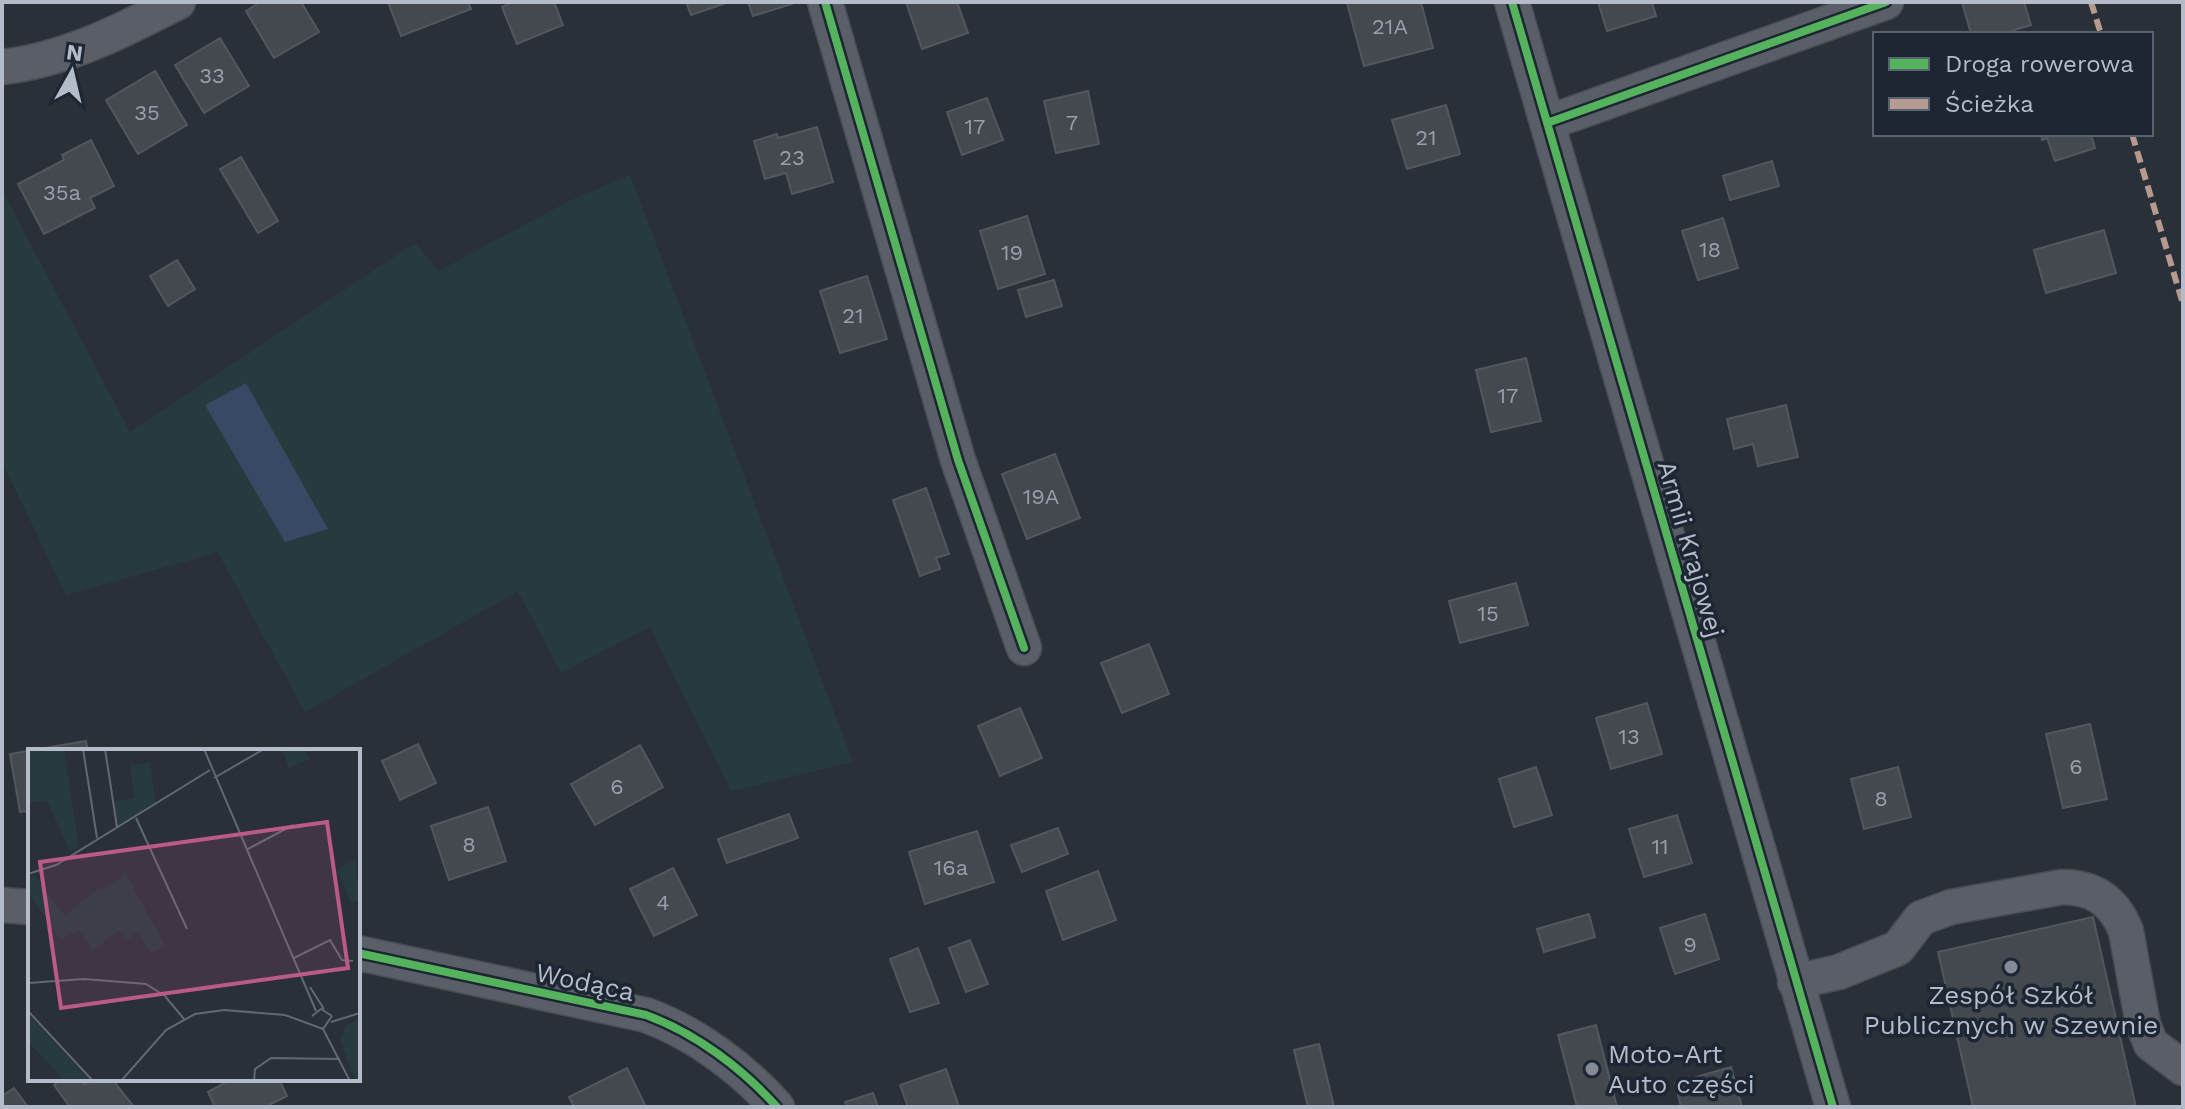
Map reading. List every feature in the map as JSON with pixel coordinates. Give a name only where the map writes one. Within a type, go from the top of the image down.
[{"type":"street","points":[[2,67],[37,63],[116,34],[178,2]]},
{"type":"street","points":[[825,2],[958,460],[1024,648]]},
{"type":"street","name":"Armii Krajowej","points":[[1512,2],[1833,1107]]},
{"type":"street","points":[[1547,123],[1886,2]]},
{"type":"street","points":[[1795,982],[1839,972],[1898,948],[1921,918],[1951,907],[2062,887],[2080,887],[2101,895],[2120,916],[2126,931],[2143,1024],[2151,1044],[2183,1068]]},
{"type":"street","points":[[2,905],[28,907]]},
{"type":"street","name":"Wodąca","points":[[360,953],[646,1015],[672,1026],[718,1055],[758,1086],[777,1107]]},
{"type":"green space","points":[[630,175],[853,762],[731,791],[650,627],[561,673],[518,591],[305,712],[217,551],[66,595],[2,462],[2,190],[130,432],[415,243],[439,271],[567,202]]},
{"type":"water","points":[[246,383],[328,529],[285,542],[205,405]]},
{"type":"building","points":[[260,2],[301,2],[319,32],[274,58],[246,11]]},
{"type":"building","points":[[388,2],[468,2],[471,9],[401,36]]},
{"type":"building","points":[[513,2],[554,2],[563,25],[517,44],[502,7]]},
{"type":"building","points":[[686,2],[729,2],[691,15]]},
{"type":"building","points":[[748,2],[791,2],[792,4],[753,16]]},
{"type":"building","points":[[906,2],[957,2],[968,33],[922,49]]},
{"type":"building","points":[[1421,2],[1433,48],[1364,66],[1347,3]]},
{"type":"building","points":[[1598,2],[1652,2],[1656,16],[1607,31]]},
{"type":"building","points":[[1962,2],[2024,2],[2031,25],[2008,32],[1970,32]]},
{"type":"building","points":[[220,38],[249,86],[204,113],[175,65]]},
{"type":"building","points":[[155,71],[187,125],[138,154],[106,100]]},
{"type":"building","points":[[1088,91],[1099,144],[1056,153],[1044,101]]},
{"type":"building","points":[[987,98],[1003,140],[962,155],[947,112]]},
{"type":"building","points":[[1446,105],[1460,154],[1407,169],[1392,120]]},
{"type":"building","points":[[817,127],[833,182],[792,194],[786,173],[765,179],[754,141]]},
{"type":"building","points":[[2041,136],[2092,136],[2095,148],[2055,161],[2047,138],[2042,140]]},
{"type":"building","points":[[91,140],[114,186],[90,198],[95,208],[44,234],[18,184],[64,160],[62,155]]},
{"type":"building","points":[[241,157],[278,221],[258,233],[220,169]]},
{"type":"building","points":[[1772,161],[1779,186],[1730,200],[1723,176]]},
{"type":"building","points":[[1027,216],[1045,274],[998,289],[980,231]]},
{"type":"building","points":[[1723,218],[1738,268],[1698,280],[1682,231]]},
{"type":"building","points":[[2104,230],[2116,273],[2046,293],[2034,250]]},
{"type":"building","points":[[177,260],[195,289],[168,306],[150,276]]},
{"type":"building","points":[[867,276],[887,339],[840,353],[820,291]]},
{"type":"building","points":[[1054,280],[1062,306],[1026,317],[1018,290]]},
{"type":"building","points":[[1526,358],[1541,421],[1491,432],[1476,370]]},
{"type":"building","points":[[1786,405],[1798,457],[1758,466],[1753,444],[1734,449],[1727,419]]},
{"type":"building","points":[[1055,454],[1080,518],[1027,539],[1002,474]]},
{"type":"building","points":[[926,488],[949,554],[936,558],[940,569],[920,576],[893,500]]},
{"type":"building","points":[[1516,583],[1528,625],[1460,643],[1449,601]]},
{"type":"building","points":[[1149,644],[1169,694],[1122,713],[1101,663]]},
{"type":"building","points":[[1647,703],[1662,754],[1611,769],[1596,718]]},
{"type":"building","points":[[1020,708],[1042,758],[1000,776],[978,726]]},
{"type":"building","points":[[2090,724],[2107,799],[2063,808],[2046,734]]},
{"type":"building","points":[[86,741],[88,749],[39,749]]},
{"type":"building","points":[[418,744],[436,783],[400,800],[382,761]]},
{"type":"building","points":[[640,745],[663,787],[595,825],[571,784]]},
{"type":"building","points":[[28,751],[28,811],[20,812],[10,754]]},
{"type":"building","points":[[1536,767],[1552,815],[1514,827],[1499,779]]},
{"type":"building","points":[[1898,767],[1911,817],[1864,829],[1851,779]]},
{"type":"building","points":[[488,807],[506,861],[449,880],[431,826]]},
{"type":"building","points":[[789,814],[798,838],[727,863],[718,839]]},
{"type":"building","points":[[1677,815],[1692,863],[1644,877],[1629,829]]},
{"type":"building","points":[[1058,828],[1068,854],[1022,872],[1011,845]]},
{"type":"building","points":[[977,831],[994,882],[925,904],[909,852]]},
{"type":"building","points":[[673,868],[697,915],[654,936],[630,889]]},
{"type":"building","points":[[1098,871],[1116,920],[1063,940],[1046,891]]},
{"type":"building","points":[[1589,914],[1595,937],[1544,952],[1537,929]]},
{"type":"building","points":[[1705,914],[1719,959],[1675,974],[1660,928]]},
{"type":"building","points":[[2093,917],[2136,1107],[1973,1107],[1938,952]]},
{"type":"building","points":[[970,940],[988,984],[966,992],[949,948]]},
{"type":"building","points":[[918,948],[939,1003],[910,1012],[890,959]]},
{"type":"building","points":[[1596,1025],[1617,1107],[1577,1107],[1558,1035]]},
{"type":"building","points":[[1319,1044],[1334,1107],[1308,1107],[1294,1050]]},
{"type":"building","points":[[1731,1067],[1742,1107],[1681,1107],[1675,1083]]},
{"type":"building","points":[[627,1068],[646,1107],[574,1107],[569,1097]]},
{"type":"building","points":[[946,1069],[959,1107],[908,1107],[900,1085]]},
{"type":"building","points":[[59,1081],[82,1081],[85,1085],[91,1081],[114,1081],[134,1107],[70,1107],[54,1085]]},
{"type":"building","points":[[228,1081],[280,1081],[287,1096],[265,1107],[215,1107],[208,1092]]},
{"type":"building","points":[[14,1088],[28,1107],[2,1107],[2,1096]]},
{"type":"building","points":[[873,1093],[878,1107],[847,1107],[845,1102]]},
{"type":"marked path","points":[[2091,2],[2100,32]]},
{"type":"marked path","points":[[2133,136],[2183,304]]},
{"type":"cycle path","points":[[825,2],[958,460],[1024,648]]},
{"type":"cycle path","points":[[1512,2],[1833,1107]]},
{"type":"cycle path","points":[[1547,123],[1886,2]]},
{"type":"cycle path","points":[[360,953],[646,1015],[682,1031],[717,1053],[777,1107]]},
{"type":"place","name":"Zespół Szkół Publicznych w Szewnie","points":[[2011,967]]},
{"type":"place","name":"Moto-Art Auto części","points":[[1592,1069]]}]
